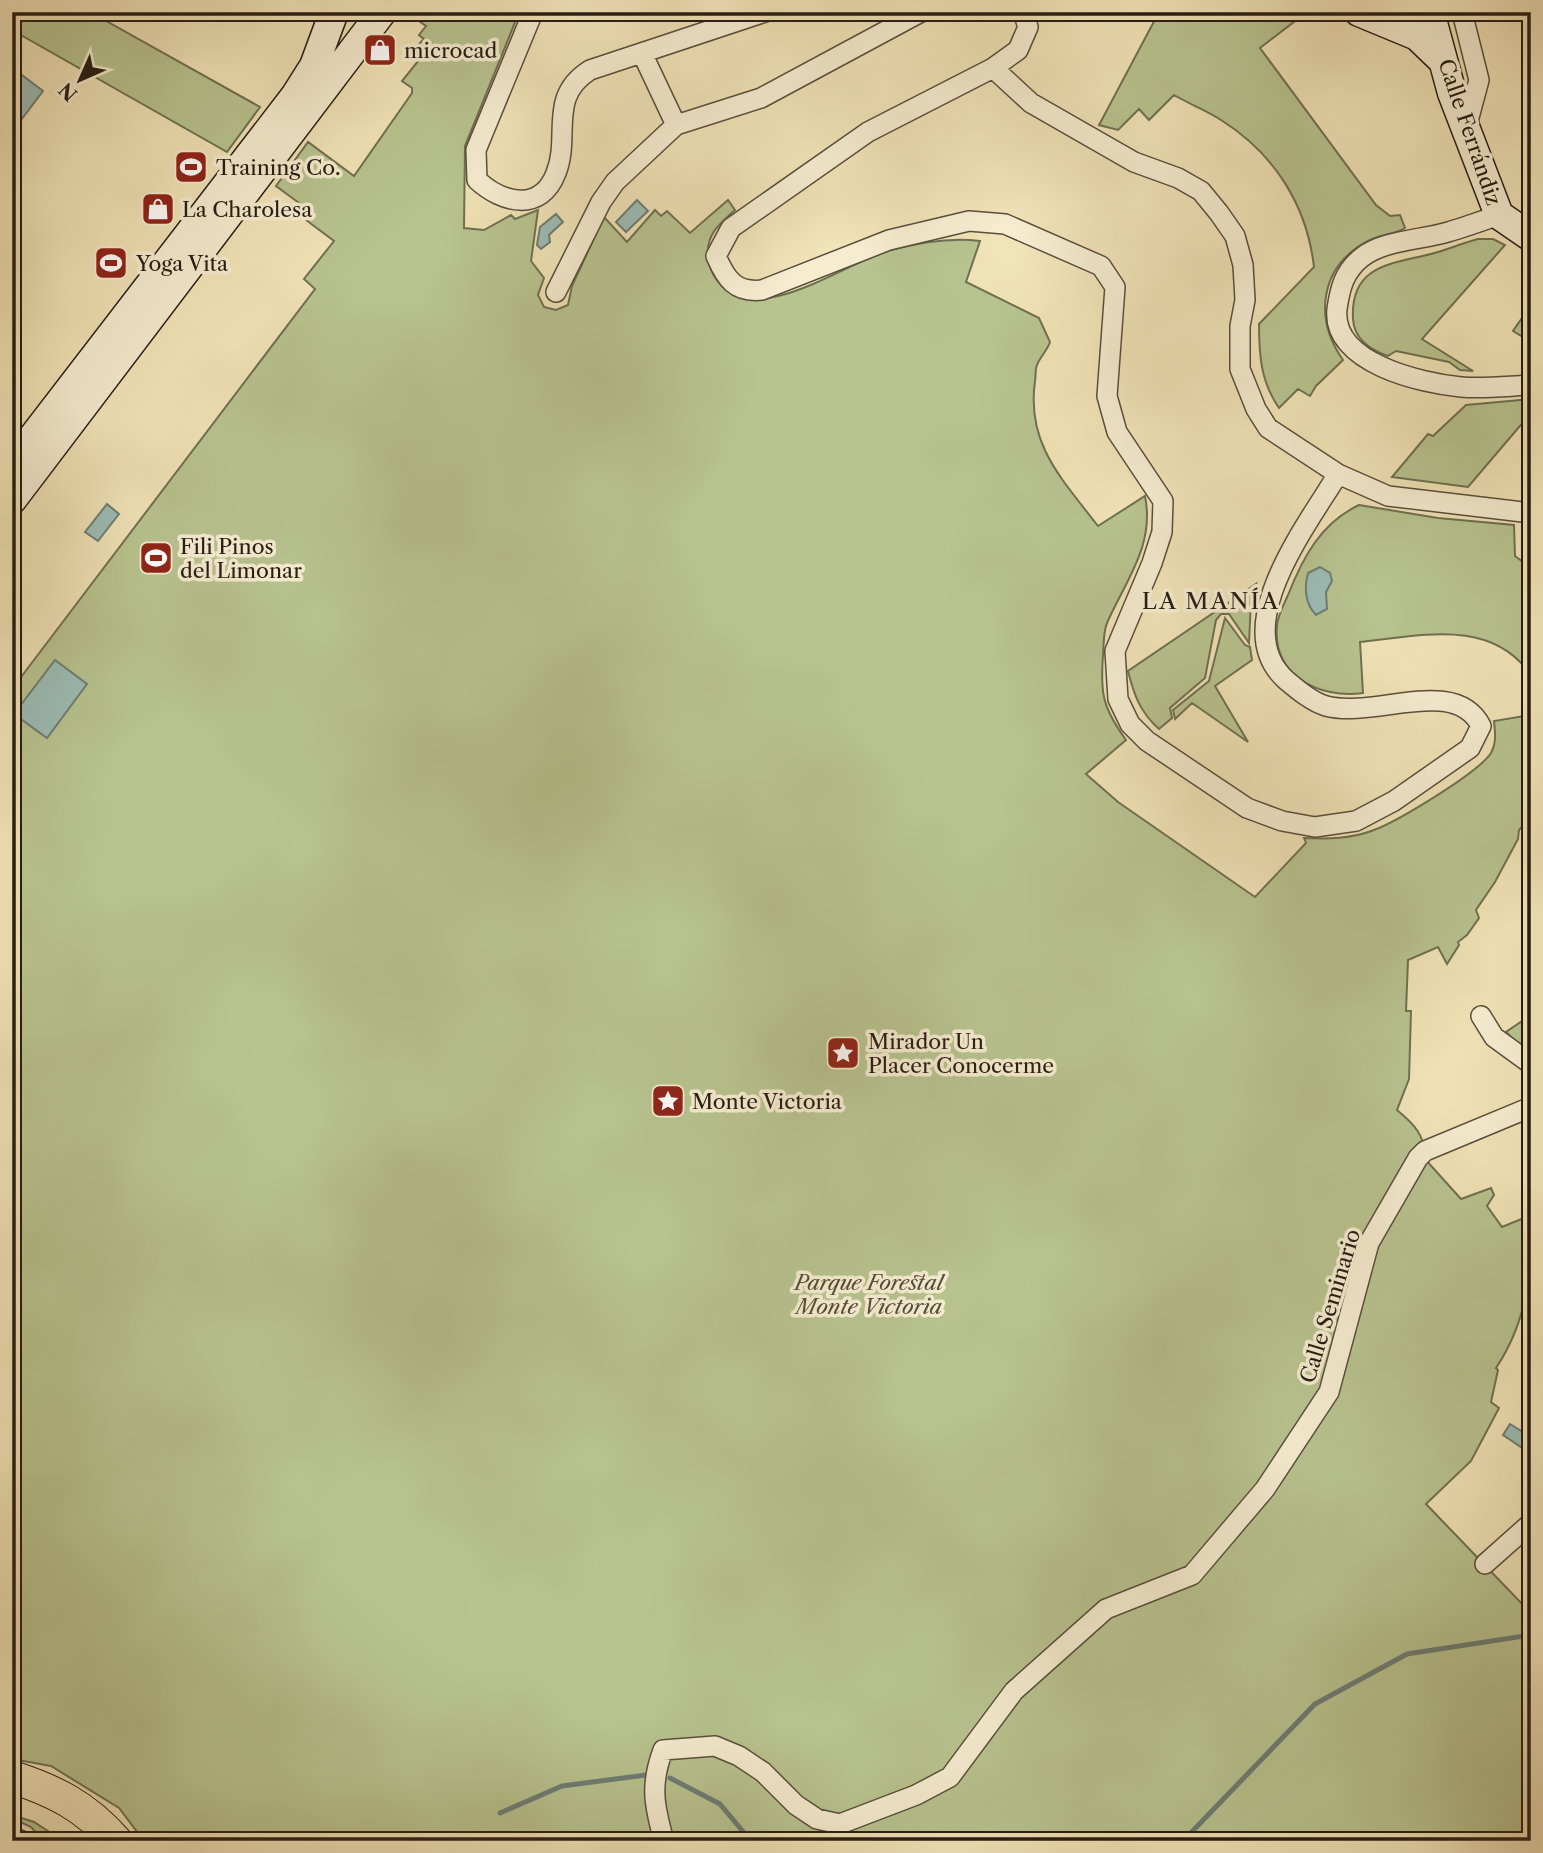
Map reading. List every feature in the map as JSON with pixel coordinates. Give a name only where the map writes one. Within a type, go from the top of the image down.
[{"type":"main road","points":[[12,1777],[57,1792],[104,1827],[116,1841]]},
{"type":"main road","points":[[12,1797],[59,1816],[91,1841]]},
{"type":"street","points":[[12,464],[295,96],[314,66],[334,12]]},
{"type":"street","points":[[12,500],[382,12]]},
{"type":"street","points":[[533,12],[476,150],[477,180],[493,194],[514,202],[541,194],[556,173],[564,105],[578,78],[590,70],[765,12]]},
{"type":"street","points":[[556,292],[601,202],[615,182],[676,125],[761,98],[921,12]]},
{"type":"street","points":[[1023,12],[1028,26],[1018,50],[993,68],[868,132],[731,228],[716,256],[727,281],[747,292],[755,291],[867,248],[969,221],[1005,224],[1101,266],[1115,287],[1107,396],[1117,432],[1163,501],[1162,532],[1153,563],[1115,651],[1118,699],[1130,724],[1147,741],[1247,808],[1282,821],[1315,827],[1356,821],[1394,801],[1470,748],[1478,737],[1481,726],[1468,707],[1445,700],[1353,709],[1325,706],[1300,692],[1278,673],[1264,639],[1267,607],[1283,567],[1338,474]]},
{"type":"street","name":"Calle Ferrándiz","points":[[1430,12],[1452,93],[1467,125],[1499,215],[1531,237]]},
{"type":"street","points":[[1462,12],[1479,80],[1467,125]]},
{"type":"street","points":[[1370,13],[1403,21],[1445,64]]},
{"type":"street","points":[[642,54],[676,125]]},
{"type":"street","points":[[993,68],[1031,103],[1134,162],[1178,177],[1201,191],[1235,236],[1243,265],[1245,300],[1240,326],[1240,369],[1256,409],[1268,428],[1338,474],[1388,496],[1531,513]]},
{"type":"street","points":[[1499,215],[1447,232],[1387,246],[1362,257],[1340,283],[1336,318],[1350,349],[1383,368],[1420,380],[1463,387],[1531,385]]},
{"type":"street","points":[[1481,1016],[1494,1037],[1531,1064]]},
{"type":"street","name":"Calle Seminario","points":[[664,1841],[655,1808],[654,1776],[663,1750],[715,1746],[739,1756],[764,1772],[796,1805],[817,1819],[840,1824],[872,1814],[950,1777],[1014,1691],[1106,1609],[1192,1575],[1265,1489],[1329,1392],[1369,1243],[1418,1158],[1425,1151],[1531,1107]]},
{"type":"street","points":[[1485,1564],[1531,1523]]},
{"type":"street","points":[[12,1837],[22,1841]]},
{"type":"green space","points":[[12,12],[90,12],[260,107],[227,152],[12,30]]},
{"type":"green space","name":"Parque Forestal Monte Victoria","points":[[418,12],[449,12],[455,17],[459,12],[504,12],[516,20],[465,146],[464,228],[484,230],[511,215],[515,219],[538,210],[531,261],[544,278],[538,295],[544,307],[556,310],[568,305],[572,286],[604,217],[627,242],[655,210],[661,216],[667,211],[690,233],[728,200],[735,210],[716,229],[710,240],[710,267],[723,287],[740,297],[760,299],[805,287],[891,250],[936,241],[980,241],[966,282],[1039,318],[1050,342],[1036,367],[1034,403],[1041,442],[1060,476],[1098,526],[1145,496],[1147,514],[1142,546],[1107,623],[1104,639],[1103,691],[1112,719],[1126,740],[1086,774],[1118,802],[1255,897],[1306,843],[1304,838],[1348,837],[1374,830],[1401,817],[1455,784],[1483,762],[1494,745],[1494,721],[1531,715],[1531,817],[1519,830],[1518,839],[1495,882],[1476,910],[1479,918],[1467,935],[1458,942],[1459,945],[1447,964],[1438,947],[1408,960],[1406,1011],[1411,1011],[1409,1079],[1397,1110],[1418,1131],[1423,1143],[1424,1158],[1461,1199],[1491,1188],[1494,1195],[1487,1206],[1502,1227],[1531,1215],[1529,1275],[1522,1313],[1496,1368],[1498,1370],[1491,1402],[1499,1408],[1471,1461],[1426,1504],[1525,1607],[1531,1606],[1531,1841],[144,1841],[119,1808],[51,1766],[12,1759],[12,689],[315,289],[304,279],[334,241],[306,220],[310,211],[276,186],[308,142],[354,176],[412,93],[412,88],[402,81],[423,55],[415,48],[424,39],[419,35],[426,26],[419,21]]},
{"type":"green space","points":[[1159,12],[1307,12],[1260,48],[1376,205],[1390,216],[1400,215],[1405,228],[1370,240],[1340,263],[1327,293],[1325,310],[1333,344],[1343,360],[1316,386],[1310,396],[1298,389],[1279,408],[1268,388],[1262,368],[1259,324],[1314,267],[1304,223],[1285,183],[1272,165],[1240,134],[1215,116],[1174,95],[1149,120],[1139,109],[1118,130],[1099,125]]},
{"type":"green space","points":[[1478,239],[1493,239],[1505,245],[1422,339],[1473,371],[1460,370],[1449,362],[1396,351],[1388,356],[1370,347],[1360,338],[1354,326],[1354,301],[1358,287],[1366,277],[1388,265]]},
{"type":"green space","points":[[1531,305],[1531,342],[1513,331]]},
{"type":"green space","points":[[1531,399],[1531,413],[1468,487],[1392,477],[1428,434],[1433,436],[1466,405]]},
{"type":"green space","points":[[1359,505],[1438,518],[1514,525],[1515,556],[1531,568],[1531,675],[1515,657],[1496,645],[1475,637],[1453,634],[1360,642],[1363,693],[1346,694],[1315,688],[1290,671],[1277,643],[1277,625],[1281,610],[1300,567],[1315,542],[1334,521]]},
{"type":"green space","points":[[1256,584],[1251,600],[1249,643],[1229,614],[1221,614],[1216,620],[1205,678],[1170,708],[1172,718],[1159,729],[1139,703],[1128,671]]},
{"type":"green space","points":[[1225,618],[1245,645],[1250,647],[1252,660],[1215,686],[1248,742],[1192,703],[1175,719],[1173,710],[1209,681]]},
{"type":"green space","points":[[1531,1015],[1531,1037],[1521,1047],[1506,1032]]},
{"type":"green space","points":[[12,1815],[34,1822],[63,1841],[44,1841],[31,1827],[12,1818]]},
{"type":"water","points":[[22,75],[43,91],[12,132],[12,87]]},
{"type":"water","points":[[637,200],[648,211],[626,232],[616,222]]},
{"type":"water","points":[[556,214],[563,222],[549,235],[550,242],[541,249],[537,245],[540,227]]},
{"type":"water","points":[[107,504],[119,514],[98,541],[85,532]]},
{"type":"water","points":[[1320,567],[1330,573],[1332,581],[1326,592],[1327,609],[1316,615],[1306,595],[1306,584],[1308,573]]},
{"type":"water","points":[[55,660],[87,684],[47,738],[14,714]]},
{"type":"water","points":[[1510,1424],[1531,1437],[1531,1454],[1503,1435]]},
{"type":"waterway","points":[[1183,1841],[1315,1704],[1407,1654],[1531,1635]]},
{"type":"waterway","points":[[500,1813],[562,1786],[646,1775]]},
{"type":"waterway","points":[[670,1778],[720,1804],[751,1841]]},
{"type":"place","name":"microcad","points":[[380,50]]},
{"type":"place","name":"Training Co.","points":[[191,167]]},
{"type":"place","name":"La Charolesa","points":[[158,209]]},
{"type":"place","name":"Yoga Vita","points":[[111,263]]},
{"type":"place","name":"Fili Pinos del Limonar","points":[[156,558]]},
{"type":"place","name":"Mirador Un Placer Conocerme","points":[[843,1053]]},
{"type":"place","name":"Monte Victoria","points":[[668,1101]]},
{"type":"district","name":"LA MANÍA","points":[[1211,601]]}]
